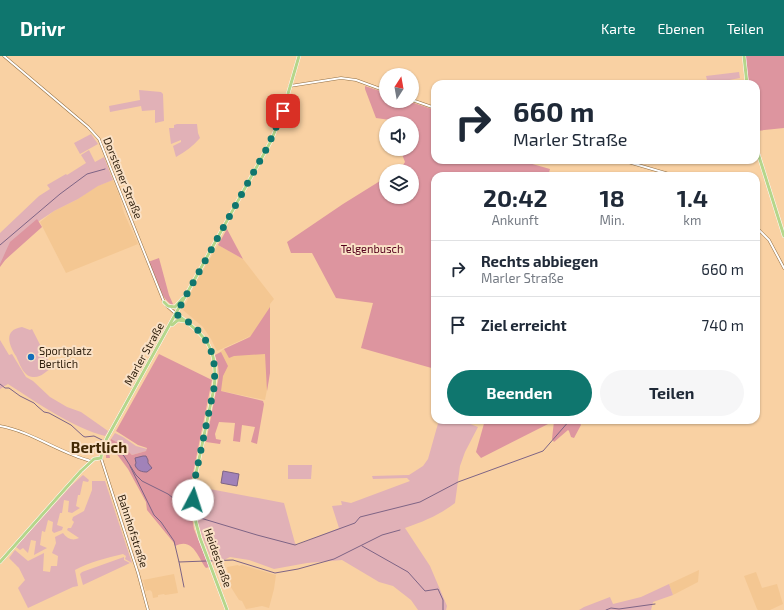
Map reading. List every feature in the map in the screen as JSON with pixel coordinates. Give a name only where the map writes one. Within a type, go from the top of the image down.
[{"type":"main road","name":"Marler Straße","points":[[101,458],[104,444],[271,142],[282,114],[299,56]]},
{"type":"main road","points":[[744,56],[747,80]]},
{"type":"main road","points":[[760,160],[784,236]]},
{"type":"main road","points":[[164,302],[171,308],[175,307],[187,294]]},
{"type":"main road","name":"Heidestraße","points":[[176,314],[193,325],[204,337],[210,347],[215,369],[213,395],[193,494],[196,526],[227,610]]},
{"type":"main road","points":[[165,335],[178,320],[182,320],[193,325]]},
{"type":"main road","points":[[0,562],[67,486],[91,462],[96,458],[101,458]]},
{"type":"street","name":"Dorstener Straße","points":[[4,56],[99,139],[164,302],[176,314]]},
{"type":"street","points":[[290,86],[341,78],[356,80],[379,88]]},
{"type":"street","points":[[419,102],[431,107]]},
{"type":"street","points":[[635,164],[662,172]]},
{"type":"street","points":[[760,231],[769,240],[784,268]]},
{"type":"street","points":[[0,426],[22,432],[71,455],[91,462]]},
{"type":"street","name":"Bahnhofstraße","points":[[101,458],[148,610]]},
{"type":"shaded area","points":[[739,72],[740,78],[729,80],[707,80],[706,76]]},
{"type":"shaded area","points":[[139,90],[161,92],[163,94],[164,121],[155,123],[155,110],[142,111],[141,106],[110,112],[109,106],[140,100]]},
{"type":"shaded area","points":[[197,124],[200,138],[189,149],[176,157],[173,146],[181,142],[181,140],[171,144],[169,128],[174,128],[174,125]]},
{"type":"shaded area","points":[[91,134],[98,144],[80,154],[74,143]]},
{"type":"shaded area","points":[[89,150],[95,162],[104,157],[113,180],[98,186],[39,221],[0,266],[0,233],[39,196],[50,189],[47,185],[86,163],[81,155]]},
{"type":"shaded area","points":[[113,180],[124,213],[138,244],[66,273],[40,222],[54,211],[78,199],[97,186]]},
{"type":"shaded area","points":[[218,245],[243,259],[274,299],[270,304],[269,379],[265,400],[217,390],[219,366],[216,355],[224,349],[246,339],[251,335],[217,351],[203,327],[183,310],[196,282]]},
{"type":"shaded area","name":"Sportplatz Bertlich","points":[[22,327],[30,330],[32,329],[52,368],[36,377],[30,376],[24,372],[11,347],[9,338],[12,331]]},
{"type":"shaded area","points":[[0,340],[9,355],[12,354],[26,377],[33,381],[50,397],[67,407],[81,412],[108,431],[105,436],[68,421],[8,384],[0,389]]},
{"type":"shaded area","points":[[438,424],[470,424],[478,427],[465,452],[460,466],[455,503],[432,517],[405,528],[430,566],[447,606],[446,610],[418,610],[411,600],[393,586],[379,582],[342,560],[307,563],[274,569],[249,560],[230,557],[214,565],[197,517],[196,498],[197,488],[199,487],[284,503],[295,543],[297,545],[339,528],[332,506],[342,505],[341,501],[351,503],[410,481],[407,478],[373,479],[372,476],[409,475],[423,466],[428,459]]},
{"type":"shaded area","points":[[115,433],[136,446],[147,449],[146,451],[132,455],[122,445],[111,439]]},
{"type":"shaded area","points":[[146,456],[148,463],[152,468],[147,472],[140,471],[135,465],[135,458]]},
{"type":"shaded area","points":[[288,465],[312,465],[311,479],[288,479]]},
{"type":"shaded area","points":[[223,471],[239,474],[237,486],[221,483]]},
{"type":"shaded area","points":[[83,475],[89,480],[88,482],[83,481],[80,495],[78,495],[76,506],[80,508],[72,513],[68,512],[69,501],[64,500],[62,513],[60,513],[57,525],[63,527],[62,530],[54,533],[52,531],[53,522],[48,520],[45,532],[42,531],[40,545],[47,548],[34,555],[36,541],[31,540],[28,553],[23,548],[20,550],[16,547],[71,486]]},
{"type":"shaded area","points":[[92,481],[105,481],[132,563],[125,559],[126,556],[123,554],[98,560],[86,565],[75,570],[78,586],[28,608],[18,588],[25,580],[19,568],[9,558],[15,550],[28,561],[44,553],[43,571],[50,572],[51,566],[57,566],[58,556],[52,553],[56,543],[55,537],[63,533],[70,539],[79,538],[67,530],[68,528],[71,528],[74,522],[72,520],[73,517],[84,511],[92,490]]},
{"type":"shaded area","points":[[124,557],[124,560],[130,563],[83,585],[80,574],[82,572]]},
{"type":"shaded area","points":[[238,565],[276,575],[269,608],[262,606],[246,609],[242,601],[239,600],[227,581],[229,580],[227,567]]},
{"type":"shaded area","points":[[699,570],[698,582],[673,595],[669,584]]},
{"type":"shaded area","points":[[756,572],[762,588],[777,584],[783,604],[770,610],[757,609],[744,576]]},
{"type":"shaded area","points":[[174,574],[178,593],[158,595],[158,597],[153,598],[150,590],[146,591],[143,580]]},
{"type":"shaded area","points":[[669,584],[673,595],[653,602],[651,610],[579,610],[610,597],[613,604],[641,597]]},
{"type":"green space","points":[[745,56],[784,56],[784,128],[760,131],[760,80],[748,80]]},
{"type":"green space","name":"Telgenbusch","points":[[365,86],[379,91],[379,108],[419,108],[419,105],[431,109],[431,164],[532,164],[550,169],[549,172],[431,172],[431,368],[361,348],[373,303],[336,298],[312,253],[291,253],[287,242],[379,182],[379,204],[419,204],[419,164],[404,164],[405,162],[403,156],[419,156],[419,116],[379,116],[379,118],[376,118]]},
{"type":"green space","points":[[37,219],[42,227],[5,260],[0,267],[10,242]]},
{"type":"green space","points":[[227,229],[243,259],[218,245]]},
{"type":"green space","points":[[159,258],[169,295],[173,304],[172,305],[160,291],[148,262]]},
{"type":"green space","points":[[270,307],[270,373],[267,391],[265,354],[234,356],[229,358],[224,349],[250,337]]},
{"type":"green space","points":[[221,352],[228,366],[223,376],[221,391],[263,401],[264,404],[257,444],[251,442],[255,427],[242,425],[240,442],[233,441],[235,423],[219,422],[215,434],[216,439],[221,440],[220,444],[206,442],[219,376],[215,355]]},
{"type":"green space","points":[[159,354],[212,380],[190,488],[190,507],[194,529],[209,567],[206,568],[197,553],[190,546],[181,544],[175,546],[147,510],[146,502],[128,469],[116,453],[109,453],[110,458],[106,458],[106,448],[111,439],[122,445],[132,455],[146,451],[147,448],[138,445],[116,431]]},
{"type":"green space","points":[[484,424],[548,424],[481,458],[476,452]]},
{"type":"green space","points":[[554,424],[581,425],[574,438],[571,437],[568,430],[554,442],[552,439]]},
{"type":"waterway","points":[[0,245],[60,194],[87,174],[105,169]]},
{"type":"waterway","points":[[0,384],[34,403],[44,412],[49,413],[71,425],[83,436],[94,436],[102,440]]},
{"type":"waterway","points":[[197,517],[295,545],[355,523],[360,517],[420,502],[458,482],[543,451],[567,424]]},
{"type":"waterway","points":[[109,443],[124,456],[136,475],[142,481],[168,494],[192,513]]},
{"type":"waterway","points":[[130,466],[154,515],[161,522],[174,541],[179,562],[233,560],[275,573],[298,569],[334,559],[382,535],[400,530]]},
{"type":"waterway","points":[[362,546],[408,572],[425,591],[438,589],[443,600],[443,610]]},
{"type":"waterway","points":[[179,562],[184,587]]},
{"type":"waterway","points":[[606,610],[611,608],[619,609],[655,604]]},
{"type":"place","name":"Sportplatz Bertlich","points":[[31,357]]},
{"type":"district","name":"Bertlich","points":[[99,448]]},
{"type":"route","points":[[193,500],[194,483],[212,402],[215,369],[210,347],[204,337],[193,325],[176,314],[268,146],[283,111]]}]
